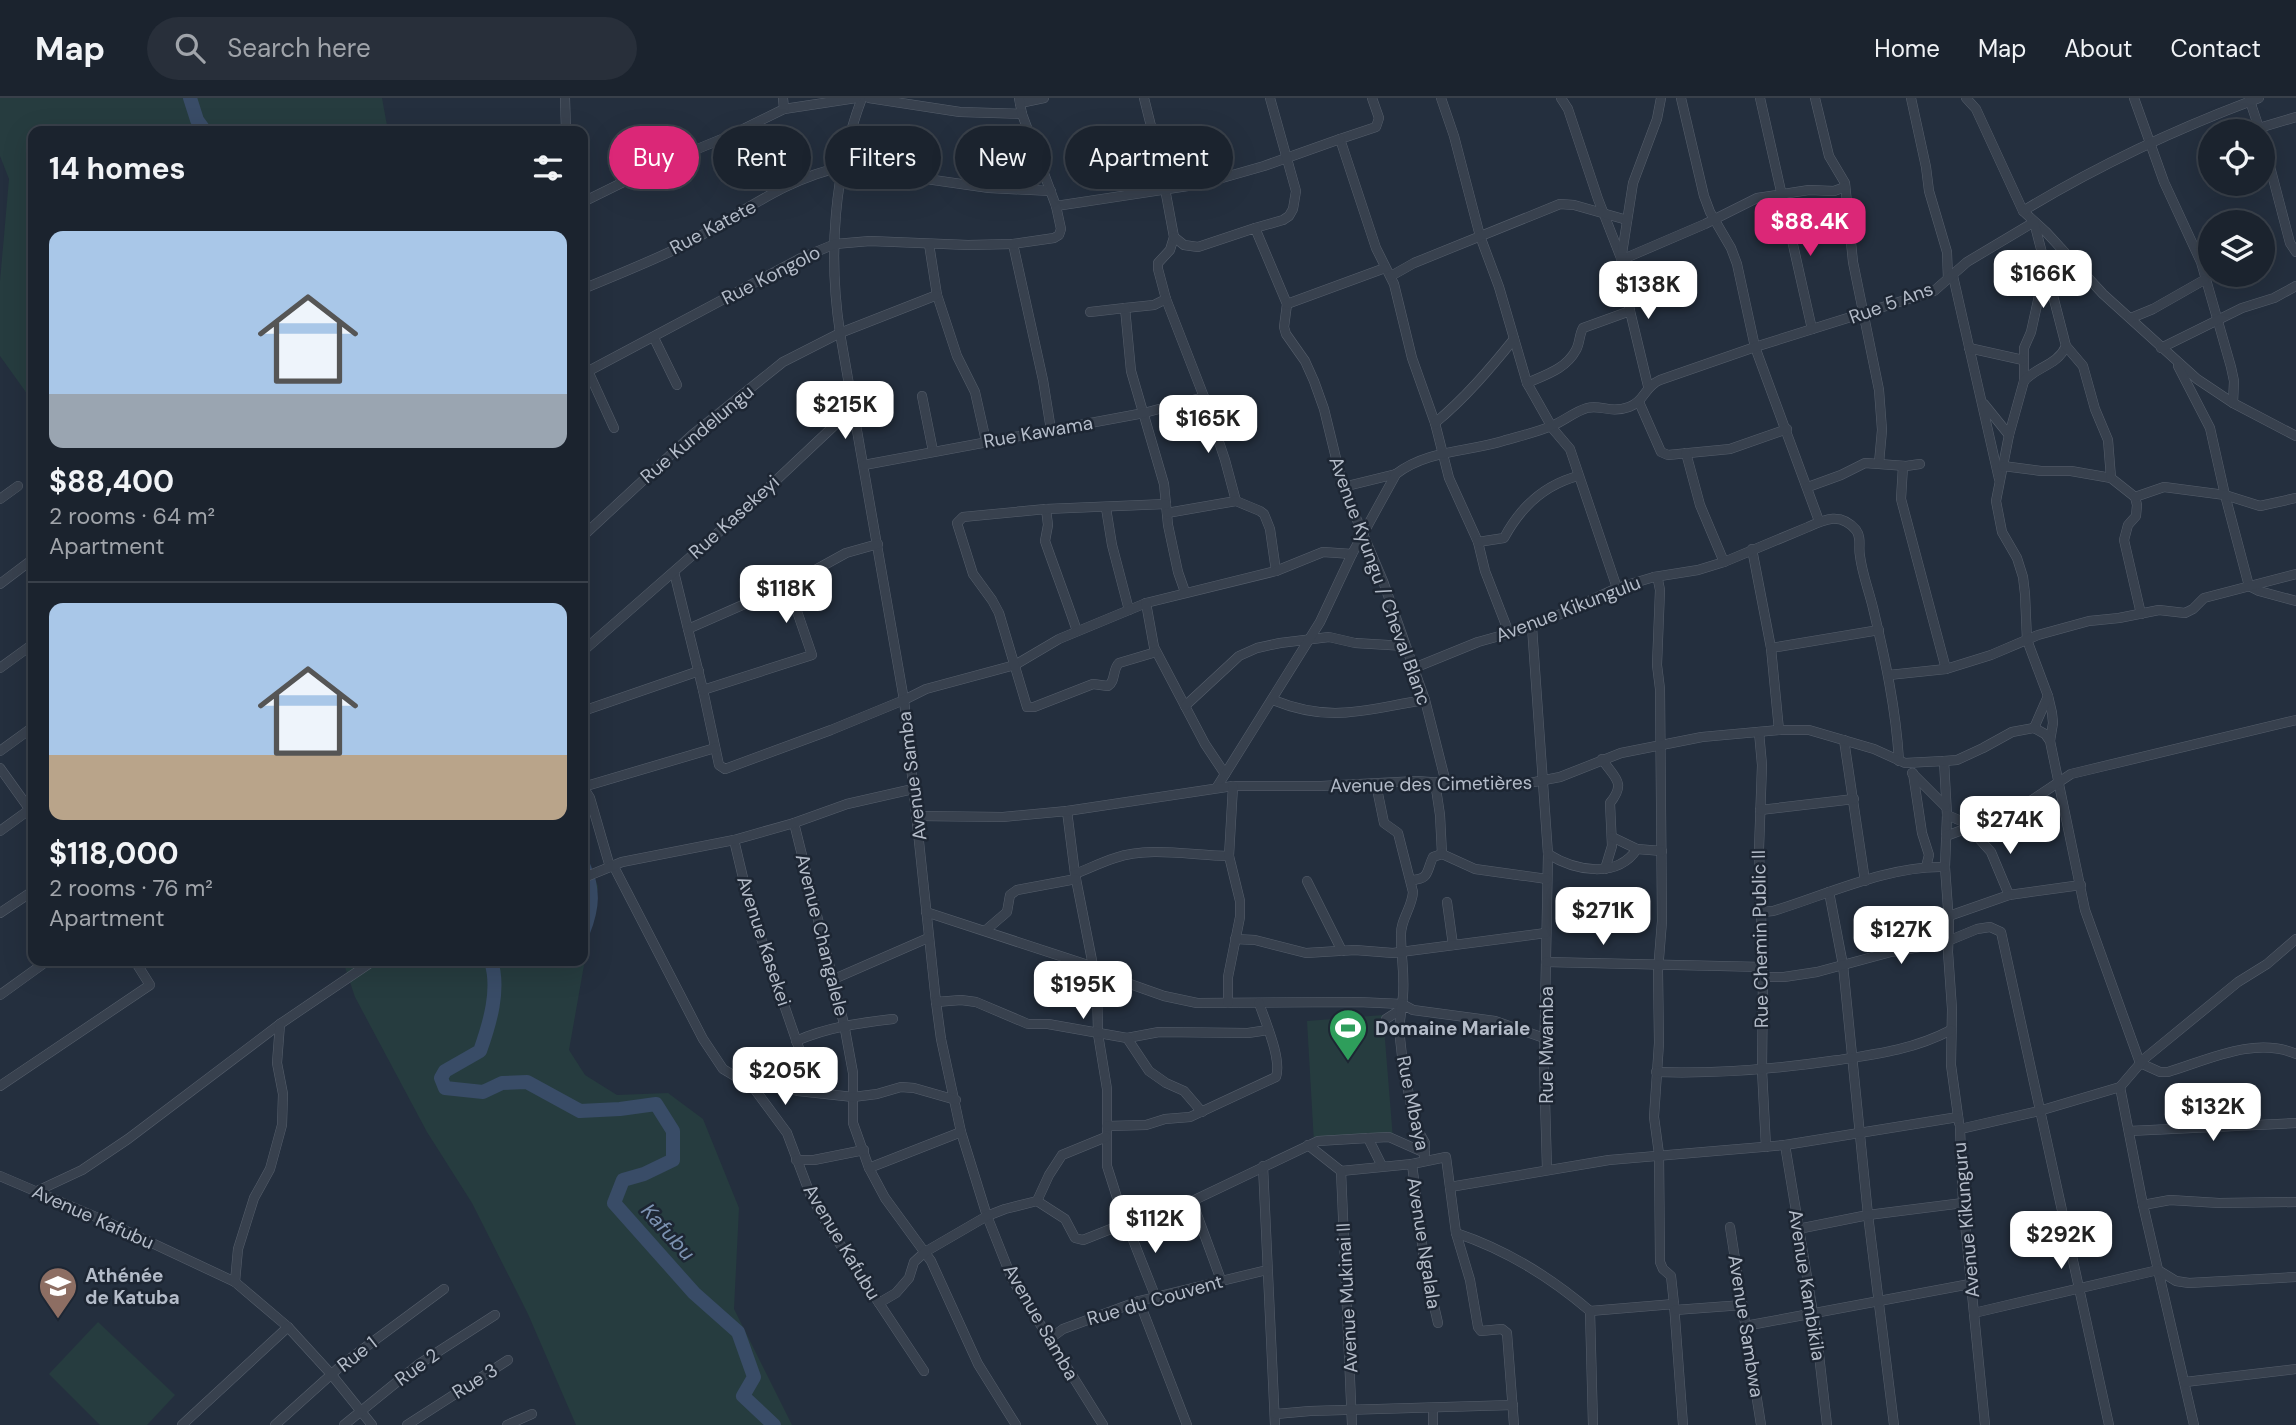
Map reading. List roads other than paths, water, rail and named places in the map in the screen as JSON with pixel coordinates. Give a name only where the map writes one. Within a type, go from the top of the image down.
[{"type":"street","points":[[565,98],[566,126]]},
{"type":"street","points":[[783,98],[784,109]]},
{"type":"street","points":[[588,200],[784,109],[856,98]]},
{"type":"street","name":"Avenue Samba","points":[[853,126],[862,98]]},
{"type":"street","points":[[869,98],[960,112],[1022,114]]},
{"type":"street","points":[[1044,98],[1020,101],[1022,114],[1056,206],[1165,189],[1174,237],[1170,250],[1158,263],[1157,269],[1206,400],[1236,501]]},
{"type":"street","points":[[1144,98],[1150,126]]},
{"type":"street","points":[[1174,237],[1184,245],[1198,247],[1283,220],[1293,209],[1296,191],[1269,98]]},
{"type":"street","points":[[1233,175],[1376,127],[1379,118],[1372,98]]},
{"type":"street","points":[[1441,98],[1454,136],[1480,236],[1499,287],[1527,383],[1552,426],[1568,444],[1617,588]]},
{"type":"street","points":[[1217,787],[1320,622],[1352,554],[1396,474],[1405,467],[1442,453],[1500,442],[1552,426],[1590,407],[1612,411],[1639,402],[1648,386],[1621,260],[1568,109],[1560,98]]},
{"type":"street","points":[[1621,260],[1635,175],[1657,119],[1661,98]]},
{"type":"street","points":[[1681,98],[1698,176],[1714,220],[1737,264],[1755,347],[1819,521],[1826,518],[1835,519],[1855,528],[1858,534],[1860,558],[1889,675],[1902,762],[1946,811],[1973,826]]},
{"type":"street","points":[[1760,98],[1812,329]]},
{"type":"street","points":[[1815,98],[1831,162],[1844,178],[1853,262],[1879,390],[1882,430],[1879,463]]},
{"type":"street","points":[[1910,98],[1929,191],[1947,252],[1950,278],[1999,479]]},
{"type":"street","points":[[1966,98],[1976,109],[2023,211],[2058,244],[2103,294],[2197,379],[2233,403],[2296,436]]},
{"type":"street","points":[[2134,98],[2174,206],[2198,256]]},
{"type":"street","points":[[2023,211],[2059,189],[2150,144],[2253,99],[2257,119]]},
{"type":"street","points":[[2275,124],[2296,117]]},
{"type":"street","points":[[1340,139],[1388,272],[1412,358],[1435,423],[1449,478],[1478,542],[1485,571],[1510,633]]},
{"type":"street","name":"Rue Katete","points":[[588,287],[677,248],[798,181],[825,171]]},
{"type":"street","name":"Rue Katete","points":[[941,181],[989,188],[1051,191]]},
{"type":"street","points":[[2275,186],[2290,243],[2296,252]]},
{"type":"street","points":[[1621,260],[1714,220],[1757,198],[1809,190],[1834,191],[1845,187]]},
{"type":"street","name":"Avenue Samba","points":[[839,189],[833,271],[840,333],[904,700],[941,1039],[961,1132],[987,1216],[1012,1279],[1103,1425]]},
{"type":"street","points":[[1287,304],[1414,263],[1560,204],[1604,212],[1628,220]]},
{"type":"street","name":"Rue Kongolo","points":[[588,371],[801,258],[835,244],[1013,244],[1054,238],[1059,235],[1061,229],[1056,206]]},
{"type":"street","points":[[2034,222],[2066,346],[2083,366],[2095,410],[2108,440],[2111,478]]},
{"type":"street","name":"Rue 5 Ans","points":[[1648,386],[1680,372],[1755,347],[1934,291],[1967,262],[2034,222]]},
{"type":"street","name":"Avenue Kyungu / Cheval Blanc","points":[[1255,228],[1287,304],[1284,327],[1286,334],[1304,361],[1324,410],[1343,487],[1414,668],[1446,783]]},
{"type":"street","points":[[929,244],[937,295],[957,356],[975,392],[986,441]]},
{"type":"street","points":[[1013,244],[1043,380],[1051,430]]},
{"type":"street","points":[[2025,381],[2024,348],[2031,332],[2045,268]]},
{"type":"street","points":[[2131,318],[2198,284]]},
{"type":"street","points":[[2161,348],[2217,319],[2246,306],[2280,296],[2296,286]]},
{"type":"street","points":[[2206,287],[2234,381],[2233,403]]},
{"type":"street","name":"Rue Kundelungu","points":[[588,531],[692,435],[783,362],[840,333],[937,295]]},
{"type":"street","points":[[1090,312],[1154,305],[1166,299]]},
{"type":"street","points":[[1125,309],[1131,371],[1164,484],[1178,572],[1185,592]]},
{"type":"street","points":[[1527,383],[1562,367],[1571,358],[1583,328],[1630,311]]},
{"type":"street","points":[[654,338],[677,385]]},
{"type":"street","points":[[1435,423],[1485,376],[1514,339]]},
{"type":"street","points":[[2066,346],[2054,363],[2029,375],[2025,381],[2009,435],[1996,500],[2000,523],[2017,558],[2022,577],[2027,640],[2048,696],[2053,723],[2050,741],[2057,785],[2091,929],[2108,968],[2140,1063]]},
{"type":"street","points":[[1969,348],[2024,360]]},
{"type":"street","points":[[2175,360],[2207,419],[2249,586],[2296,601]]},
{"type":"street","points":[[588,376],[614,428]]},
{"type":"street","points":[[922,396],[933,451]]},
{"type":"street","points":[[1980,399],[2009,435]]},
{"type":"street","name":"Rue Kawama","points":[[864,465],[1206,400]]},
{"type":"street","points":[[1639,402],[1661,452],[1668,455],[1730,449],[1787,429]]},
{"type":"street","name":"Rue Kasekeyi","points":[[588,647],[854,407]]},
{"type":"street","points":[[1686,453],[1700,505],[1724,562]]},
{"type":"street","points":[[1808,487],[1841,475],[1858,465],[1920,464]]},
{"type":"street","points":[[1903,466],[1901,499],[1946,668]]},
{"type":"street","points":[[2003,466],[2041,471],[2071,471],[2111,478],[2135,497],[2136,516],[2128,525],[2124,540],[2141,614]]},
{"type":"street","points":[[1343,487],[1396,474]]},
{"type":"street","points":[[1478,542],[1504,538],[1519,513],[1556,484],[1578,476]]},
{"type":"street","points":[[0,499],[18,486]]},
{"type":"street","points":[[2135,497],[2164,487],[2225,495],[2260,506],[2296,498]]},
{"type":"street","points":[[1156,652],[1119,663],[1115,667],[1113,681],[1108,686],[1093,684],[1031,708],[1024,703],[999,613],[973,574],[957,523],[963,517],[1046,509],[1166,508],[1236,501],[1264,514],[1270,529],[1276,571]]},
{"type":"street","points":[[1106,508],[1112,545],[1129,610]]},
{"type":"street","points":[[1046,509],[1046,545],[1077,631]]},
{"type":"street","name":"Avenue Kikungulu","points":[[1414,668],[1478,642],[1532,627],[1617,588],[1724,562],[1819,521]]},
{"type":"street","points":[[688,629],[788,585],[846,553],[878,544]]},
{"type":"street","points":[[1752,549],[1771,648],[1779,730]]},
{"type":"street","points":[[674,572],[719,765],[725,769],[831,730],[926,689],[1015,665],[1077,631],[1146,603],[1276,571],[1323,552],[1352,554]]},
{"type":"street","points":[[0,584],[28,563]]},
{"type":"street","points":[[1889,675],[1946,668],[2079,624],[2159,610],[2185,613],[2204,598],[2296,574]]},
{"type":"street","points":[[1654,577],[1658,580],[1660,590],[1657,664],[1662,851],[1662,921],[1658,965],[1659,1043],[1654,1118],[1660,1154],[1660,1262],[1671,1276],[1683,1425]]},
{"type":"street","points":[[703,690],[812,655],[788,585]]},
{"type":"street","points":[[1146,603],[1156,652],[1205,744],[1225,774]]},
{"type":"street","name":"Rue Mwamba","points":[[1532,627],[1548,854],[1544,1038],[1547,1169]]},
{"type":"street","points":[[1771,648],[1879,630]]},
{"type":"street","points":[[1185,706],[1239,656],[1256,648],[1280,642],[1329,637],[1355,643],[1405,646]]},
{"type":"street","points":[[0,668],[28,648]]},
{"type":"street","points":[[588,708],[699,671]]},
{"type":"street","points":[[2048,696],[2034,728],[2045,734],[2050,741]]},
{"type":"street","points":[[1273,699],[1305,711],[1333,714],[1357,713],[1425,700]]},
{"type":"street","points":[[1947,836],[1973,826],[2016,816],[2032,800],[2071,774],[2296,720]]},
{"type":"street","name":"Avenue des Cimetières","points":[[916,816],[1003,817],[1067,811],[1234,786],[1376,784],[1407,781],[1495,785],[1544,781],[1602,759],[1702,737],[1779,730],[1804,729],[1879,751],[1902,762],[1957,760],[2012,732],[2034,728]]},
{"type":"street","points":[[0,751],[28,731]]},
{"type":"street","name":"Rue Chemin Public II","points":[[1759,732],[1762,765],[1762,1070],[1766,1147]]},
{"type":"street","points":[[1844,740],[1865,881]]},
{"type":"street","points":[[1879,751],[1898,743]]},
{"type":"street","points":[[588,786],[715,748]]},
{"type":"street","points":[[1602,759],[1618,779],[1619,787],[1608,810],[1612,846],[1605,869]]},
{"type":"street","points":[[1944,761],[1951,1065],[1960,1129]]},
{"type":"street","points":[[0,768],[28,805]]},
{"type":"street","points":[[2055,769],[2071,774]]},
{"type":"street","points":[[1913,774],[1922,833],[1929,855],[1926,867]]},
{"type":"street","points":[[1435,782],[1440,815],[1441,854]]},
{"type":"street","points":[[1376,784],[1384,823],[1398,833],[1411,880],[1422,880],[1426,877],[1433,857],[1441,854],[1475,869],[1548,879]]},
{"type":"street","points":[[1228,1003],[1228,977],[1240,916],[1240,901],[1229,856],[1234,786]]},
{"type":"street","points":[[588,876],[612,866],[734,840],[847,804],[913,789]]},
{"type":"street","name":"Avenue Kafubu","points":[[588,795],[612,866],[703,1039],[723,1069],[752,1087],[788,1133],[810,1194],[828,1226],[924,1371]]},
{"type":"street","points":[[1760,810],[1854,799]]},
{"type":"street","points":[[1067,811],[1076,876],[1094,967],[1098,1034],[1107,1089],[1107,1166],[1156,1298]]},
{"type":"street","points":[[0,831],[28,813]]},
{"type":"street","name":"Avenue Changalele","points":[[793,823],[844,1024],[853,1073],[853,1123],[869,1168],[885,1198],[925,1252],[978,1364],[1016,1425]]},
{"type":"street","points":[[1973,826],[1974,833],[1991,852],[2009,895]]},
{"type":"street","points":[[1612,837],[1637,849],[1662,851]]},
{"type":"street","name":"Avenue Kasekei","points":[[734,840],[749,904],[802,1057],[803,1074],[798,1091]]},
{"type":"street","points":[[1548,854],[1570,865],[1605,869],[1627,861],[1637,849]]},
{"type":"street","points":[[986,930],[1007,912],[1010,895],[1017,890],[1076,876],[1117,857],[1171,852],[1229,856]]},
{"type":"street","points":[[1762,912],[1773,911],[1865,881],[1926,867],[1945,867]]},
{"type":"street","name":"Rue Mbaya","points":[[1411,880],[1412,902],[1402,923],[1399,1029],[1415,1125],[1425,1143],[1425,1156]]},
{"type":"street","points":[[1307,881],[1342,951]]},
{"type":"street","points":[[1949,916],[2009,895],[2081,885]]},
{"type":"street","points":[[1829,892],[1843,965],[1868,1215],[1894,1425]]},
{"type":"street","points":[[0,913],[28,894]]},
{"type":"street","points":[[1447,902],[1453,945]]},
{"type":"street","points":[[926,912],[1094,967],[1164,996],[1197,1003],[1358,1002],[1495,1021],[1544,1038]]},
{"type":"street","points":[[1546,962],[1658,965],[1763,972],[1784,977],[1949,941],[1977,929],[1990,927],[2001,932],[2109,1425]]},
{"type":"street","points":[[1235,939],[1255,940],[1306,953],[1354,950],[1382,954],[1546,933]]},
{"type":"street","points":[[834,979],[928,938]]},
{"type":"street","points":[[2194,1425],[2143,1205],[2120,1087],[2140,1063],[2238,982],[2267,964],[2296,939]]},
{"type":"street","points":[[0,995],[40,966]]},
{"type":"street","points":[[0,1086],[150,985],[138,966]]},
{"type":"street","points":[[35,1192],[82,1170],[128,1139],[280,1024],[366,966]]},
{"type":"street","points":[[936,1003],[961,1000],[976,1002],[1028,1024],[1048,1024],[1127,1038],[1160,1032],[1268,1030]]},
{"type":"street","points":[[1108,1126],[1146,1125],[1165,1119],[1190,1117],[1276,1077],[1278,1073],[1259,1003]]},
{"type":"street","points":[[1386,1019],[1401,1007]]},
{"type":"street","points":[[796,1041],[820,1030],[844,1024],[893,1019]]},
{"type":"street","points":[[235,1282],[238,1249],[254,1198],[270,1169],[282,1125],[283,1094],[277,1063],[280,1024]]},
{"type":"street","points":[[1656,1072],[1762,1070],[1852,1058],[1914,1046],[1951,1030]]},
{"type":"street","points":[[1127,1038],[1149,1071],[1184,1091],[1202,1112]]},
{"type":"street","points":[[2140,1063],[2164,1072],[2236,1051],[2276,1048],[2296,1054]]},
{"type":"street","points":[[752,1087],[763,1083],[798,1091],[853,1097],[901,1087],[956,1100]]},
{"type":"street","name":"Avenue Kikunguru","points":[[1985,1425],[1963,1203],[1960,1129],[2039,1111],[2120,1087]]},
{"type":"street","points":[[1450,1187],[1547,1169],[1660,1154],[1785,1145],[1958,1117]]},
{"type":"street","points":[[2129,1131],[2296,1123]]},
{"type":"street","points":[[869,1168],[961,1132]]},
{"type":"street","points":[[1037,1201],[1062,1155],[1106,1137]]},
{"type":"street","points":[[879,1303],[896,1293],[909,1278],[914,1262],[925,1252],[987,1216],[1005,1209],[1037,1201],[1065,1219],[1075,1238],[1083,1240],[1126,1223],[1165,1214],[1318,1141],[1389,1137],[1425,1156],[1446,1157],[1456,1233],[1470,1280],[1478,1327],[1481,1331],[1506,1330],[1514,1425]]},
{"type":"street","points":[[1368,1138],[1382,1166]]},
{"type":"street","points":[[1308,1145],[1341,1171],[1412,1164],[1425,1156]]},
{"type":"street","name":"Avenue Kambikila","points":[[1785,1145],[1813,1314],[1827,1425]]},
{"type":"street","points":[[796,1160],[814,1160],[864,1150]]},
{"type":"street","name":"Avenue Ngalala","points":[[1412,1164],[1423,1256],[1438,1323]]},
{"type":"street","points":[[1263,1166],[1275,1425]]},
{"type":"street","name":"Avenue Mukinai II","points":[[1341,1171],[1352,1425]]},
{"type":"street","name":"Avenue Kafubu","points":[[0,1176],[103,1220],[235,1282],[288,1327],[372,1425]]},
{"type":"street","points":[[2143,1205],[2170,1200],[2219,1203],[2296,1202]]},
{"type":"street","points":[[1192,1201],[1221,1280]]},
{"type":"street","points":[[1798,1229],[1868,1215],[1963,1203]]},
{"type":"street","name":"Avenue Sambwa","points":[[1730,1227],[1761,1425]]},
{"type":"street","points":[[1456,1233],[1528,1264],[1590,1311],[1743,1306]]},
{"type":"street","name":"Rue du Couvent","points":[[1048,1340],[1063,1329],[1139,1301],[1266,1270]]},
{"type":"street","points":[[1974,1313],[2158,1270],[2176,1281],[2189,1283],[2296,1278]]},
{"type":"street","points":[[1745,1326],[1970,1284]]},
{"type":"street","name":"Rue 1","points":[[275,1425],[331,1374],[444,1289]]},
{"type":"street","points":[[1139,1301],[1186,1425]]},
{"type":"street","points":[[1590,1311],[1593,1425]]},
{"type":"street","name":"Rue 2","points":[[344,1425],[419,1364],[495,1315]]},
{"type":"street","points":[[182,1425],[288,1327]]},
{"type":"street","name":"Rue 3","points":[[407,1425],[508,1360]]},
{"type":"street","points":[[2185,1382],[2296,1369]]},
{"type":"street","points":[[1276,1414],[1310,1410],[1513,1405]]},
{"type":"street","points":[[1433,1409],[1433,1425]]},
{"type":"street","points":[[507,1425],[532,1413]]},
{"type":"waterway","name":"Kafubu","points":[[190,98],[201,126]]},
{"type":"waterway","name":"Kafubu","points":[[588,879],[591,898],[588,917]]},
{"type":"waterway","name":"Kafubu","points":[[492,966],[494,994],[480,1051],[445,1071],[441,1078],[445,1088],[483,1092],[502,1083],[527,1082],[580,1111],[656,1104],[673,1131],[673,1160],[644,1174],[623,1180],[614,1203],[694,1293],[738,1332],[754,1377],[743,1396],[774,1425]]},
{"type":"place","name":"Domaine Mariale","points":[[1348,1062]]},
{"type":"place","name":"Athénée de Katuba","points":[[58,1320]]}]
